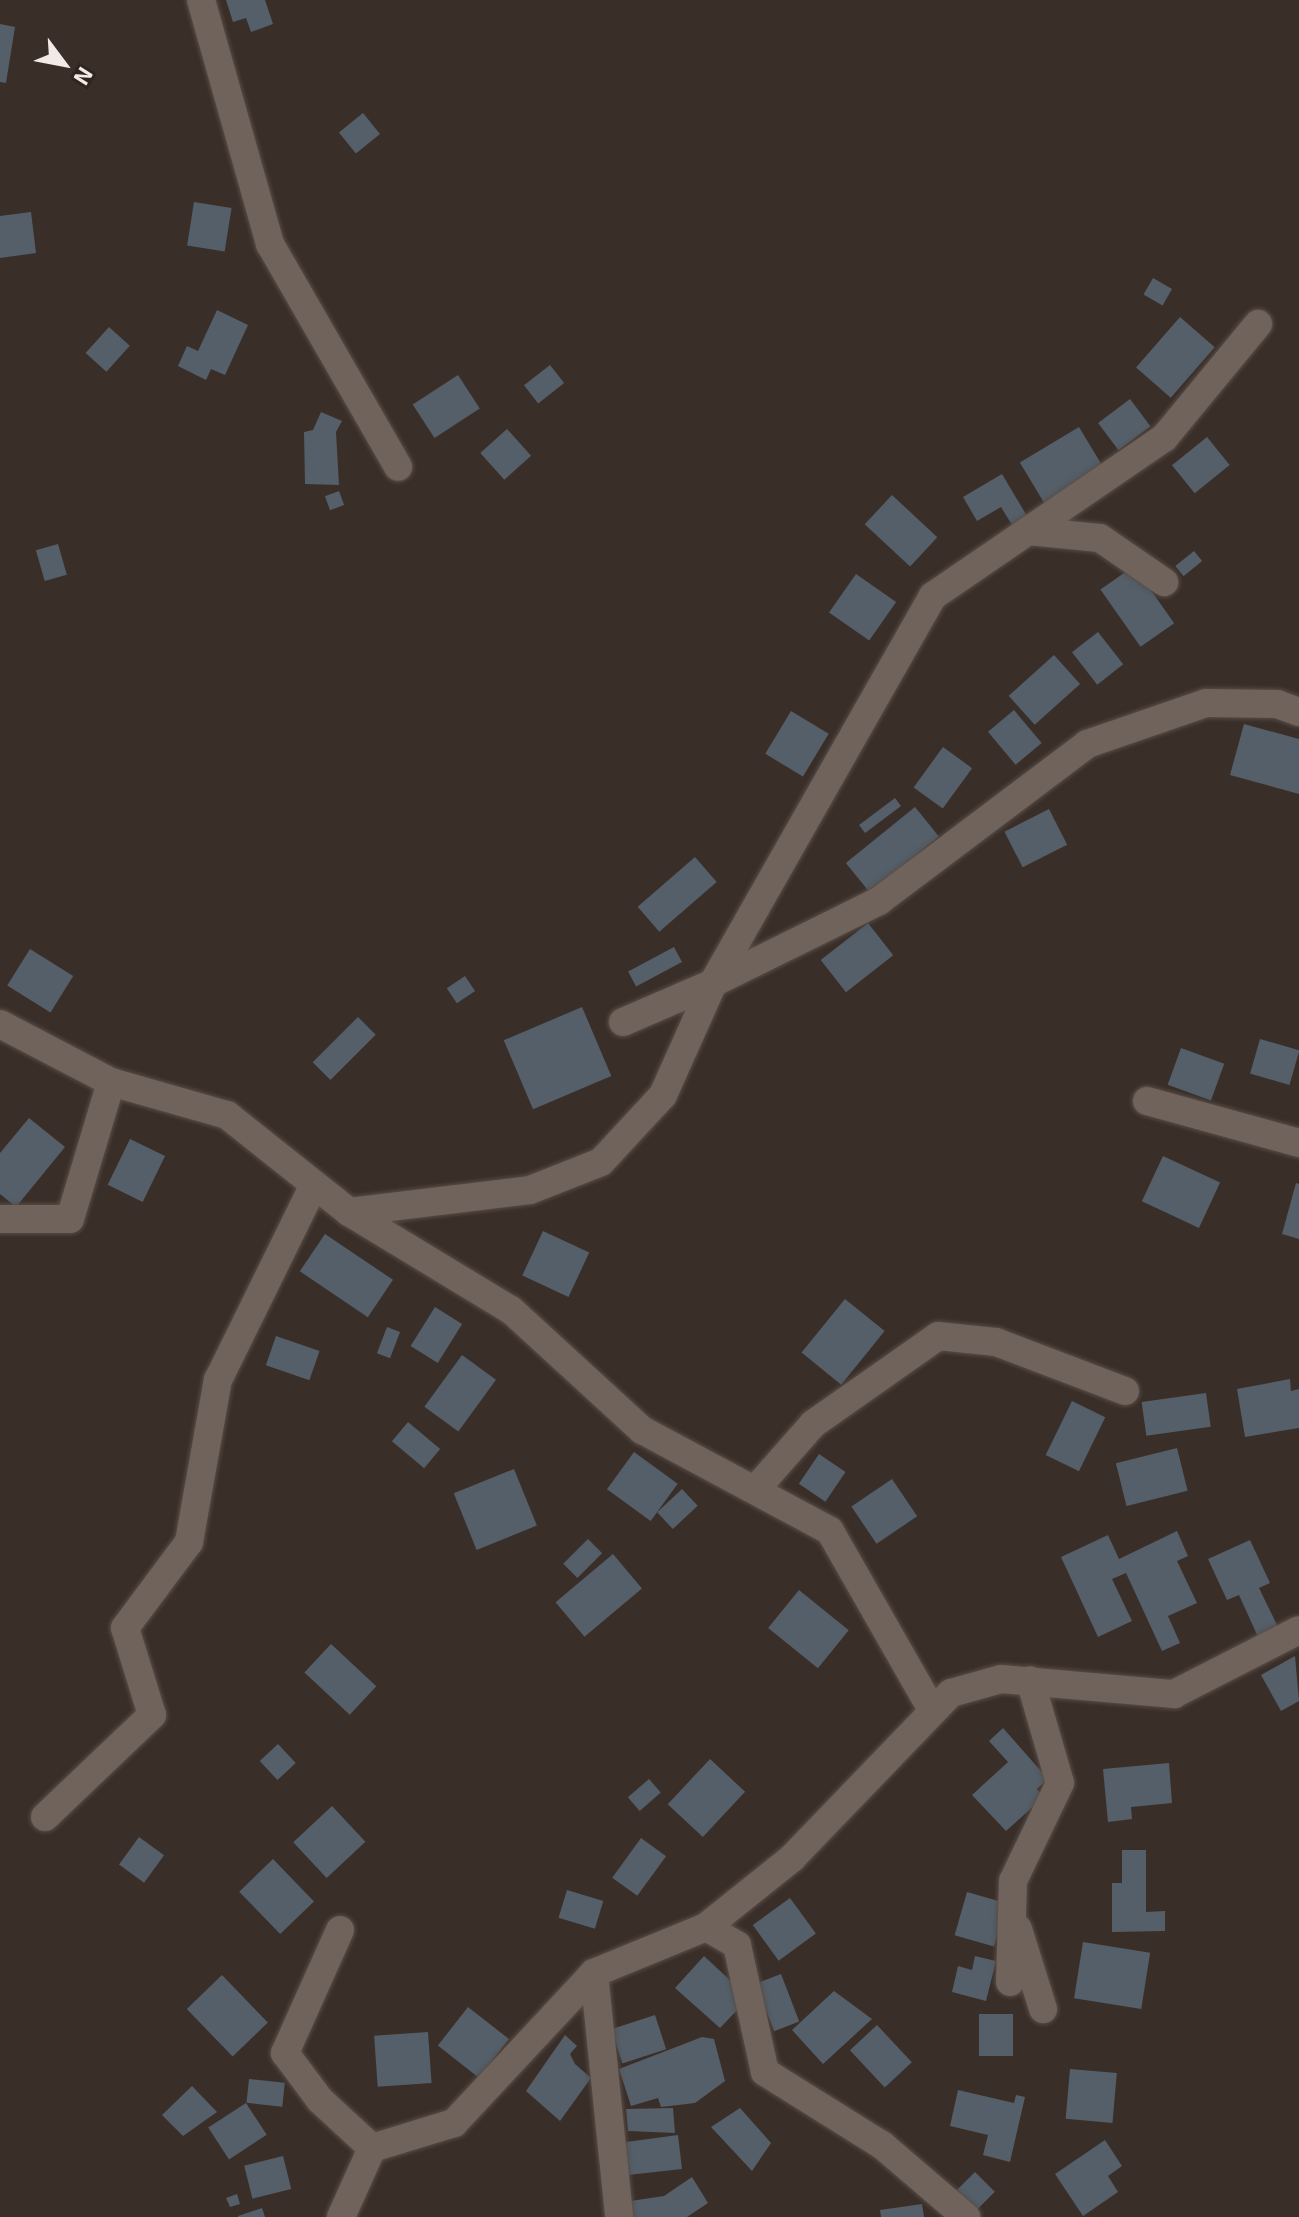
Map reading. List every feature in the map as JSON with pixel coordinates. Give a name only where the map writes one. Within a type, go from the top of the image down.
[{"type":"street","points":[[201,0],[270,244],[398,467]]},
{"type":"street","points":[[349,1212],[530,1190],[601,1162],[663,1095],[713,983],[933,596],[1164,438],[1258,324]]},
{"type":"street","points":[[1028,531],[1100,538],[1164,582]]},
{"type":"street","points":[[623,1022],[713,983],[879,901],[1087,744],[1206,703],[1277,704],[1299,712]]},
{"type":"street","points":[[0,1024],[111,1082],[227,1115],[313,1187],[349,1212],[511,1310],[642,1430],[830,1531],[931,1708]]},
{"type":"street","points":[[0,1219],[70,1219],[111,1082]]},
{"type":"street","points":[[1147,1101],[1299,1143]]},
{"type":"street","points":[[45,1817],[152,1715],[125,1628],[189,1542],[218,1380],[313,1187]]},
{"type":"street","points":[[755,1490],[813,1424],[938,1336],[996,1342],[1125,1391]]},
{"type":"street","points":[[341,2217],[372,2148],[454,2123],[594,1973],[706,1927],[792,1858],[931,1708],[974,1684],[1030,1680],[1174,1694],[1299,1630]]},
{"type":"street","points":[[1010,1982],[1013,1881],[1060,1783],[1030,1680]]},
{"type":"street","points":[[1012,1909],[1043,2009]]},
{"type":"street","points":[[706,1927],[737,1945],[765,2072],[882,2145],[966,2217]]},
{"type":"street","points":[[340,1930],[285,2053],[320,2100],[372,2148]]},
{"type":"street","points":[[594,1973],[619,2217]]},
{"type":"building","points":[[226,0],[265,0],[273,24],[251,32],[246,18],[233,22]]},
{"type":"building","points":[[0,24],[15,27],[6,83],[0,82]]},
{"type":"building","points":[[363,113],[380,134],[356,153],[339,133]]},
{"type":"building","points":[[194,202],[232,208],[225,251],[187,245]]},
{"type":"building","points":[[31,212],[36,253],[0,258],[0,216]]},
{"type":"building","points":[[1153,278],[1172,289],[1163,305],[1144,294]]},
{"type":"building","points":[[217,310],[248,325],[225,375],[211,369],[206,380],[178,366],[187,346],[198,351]]},
{"type":"building","points":[[1180,317],[1215,347],[1171,398],[1136,368]]},
{"type":"building","points":[[109,327],[130,346],[106,372],[86,353]]},
{"type":"building","points":[[550,365],[564,383],[538,403],[524,385]]},
{"type":"building","points":[[458,375],[480,409],[434,438],[413,404]]},
{"type":"building","points":[[1130,399],[1150,426],[1119,450],[1098,423]]},
{"type":"building","points":[[321,412],[342,421],[336,432],[339,485],[305,484],[304,432],[313,430]]},
{"type":"building","points":[[1079,427],[1103,467],[1044,503],[1020,463]]},
{"type":"building","points":[[507,429],[531,456],[504,480],[480,453]]},
{"type":"building","points":[[1207,437],[1230,465],[1195,493],[1172,465]]},
{"type":"building","points":[[1002,474],[1027,516],[1012,525],[1001,507],[977,521],[963,497]]},
{"type":"building","points":[[339,491],[344,505],[330,510],[325,496]]},
{"type":"building","points":[[892,495],[937,537],[910,567],[865,524]]},
{"type":"building","points":[[58,544],[67,575],[45,581],[36,550]]},
{"type":"building","points":[[1194,551],[1202,561],[1184,576],[1175,566]]},
{"type":"building","points":[[1134,566],[1174,623],[1141,647],[1100,590]]},
{"type":"building","points":[[856,574],[896,602],[869,641],[829,613]]},
{"type":"building","points":[[1098,632],[1123,664],[1097,685],[1072,652]]},
{"type":"building","points":[[1054,655],[1080,684],[1035,725],[1009,696]]},
{"type":"building","points":[[1014,710],[1042,743],[1016,765],[988,732]]},
{"type":"building","points":[[791,711],[829,734],[803,777],[765,754]]},
{"type":"building","points":[[1244,724],[1299,739],[1299,794],[1230,775]]},
{"type":"building","points":[[943,747],[972,768],[943,809],[914,787]]},
{"type":"building","points":[[895,798],[901,806],[865,833],[859,825]]},
{"type":"building","points":[[915,807],[939,837],[870,893],[846,863]]},
{"type":"building","points":[[1049,809],[1067,845],[1023,867],[1004,832]]},
{"type":"building","points":[[695,857],[717,882],[659,932],[638,907]]},
{"type":"building","points":[[868,923],[893,955],[846,992],[821,960]]},
{"type":"building","points":[[674,947],[682,962],[636,986],[628,971]]},
{"type":"building","points":[[30,949],[73,976],[50,1012],[7,985]]},
{"type":"building","points":[[465,976],[475,991],[457,1003],[447,988]]},
{"type":"building","points":[[582,1007],[611,1076],[533,1109],[504,1040]]},
{"type":"building","points":[[358,1017],[376,1035],[330,1080],[313,1062]]},
{"type":"building","points":[[1260,1039],[1299,1050],[1289,1085],[1250,1074]]},
{"type":"building","points":[[1181,1048],[1224,1064],[1211,1100],[1168,1085]]},
{"type":"building","points":[[29,1118],[65,1147],[16,1207],[0,1194],[0,1153]]},
{"type":"building","points":[[130,1139],[165,1156],[143,1202],[108,1185]]},
{"type":"building","points":[[1163,1156],[1220,1183],[1199,1228],[1142,1201]]},
{"type":"building","points":[[1296,1183],[1299,1184],[1299,1239],[1282,1234]]},
{"type":"building","points":[[543,1231],[589,1253],[569,1297],[522,1275]]},
{"type":"building","points":[[325,1234],[393,1280],[368,1317],[300,1271]]},
{"type":"building","points":[[845,1299],[885,1331],[841,1385],[802,1353]]},
{"type":"building","points":[[435,1307],[462,1324],[438,1363],[411,1346]]},
{"type":"building","points":[[387,1327],[400,1332],[390,1358],[377,1353]]},
{"type":"building","points":[[276,1336],[319,1351],[309,1380],[266,1365]]},
{"type":"building","points":[[462,1355],[496,1380],[458,1431],[424,1407]]},
{"type":"building","points":[[1290,1379],[1291,1391],[1299,1389],[1299,1428],[1245,1437],[1237,1389]]},
{"type":"building","points":[[1206,1393],[1211,1427],[1146,1436],[1142,1402]]},
{"type":"building","points":[[1072,1401],[1105,1417],[1079,1471],[1046,1455]]},
{"type":"building","points":[[408,1422],[440,1449],[424,1468],[392,1441]]},
{"type":"building","points":[[1177,1448],[1188,1491],[1127,1506],[1116,1463]]},
{"type":"building","points":[[634,1452],[678,1484],[651,1521],[607,1489]]},
{"type":"building","points":[[819,1454],[846,1472],[825,1502],[799,1484]]},
{"type":"building","points":[[514,1469],[537,1526],[477,1550],[454,1493]]},
{"type":"building","points":[[892,1479],[917,1516],[877,1544],[851,1506]]},
{"type":"building","points":[[682,1489],[698,1506],[673,1529],[657,1512]]},
{"type":"building","points":[[1177,1531],[1188,1556],[1177,1561],[1197,1603],[1168,1616],[1180,1643],[1162,1651],[1126,1573],[1112,1579],[1132,1621],[1098,1637],[1061,1557],[1108,1535],[1119,1559]]},
{"type":"building","points":[[588,1539],[602,1553],[577,1578],[563,1564]]},
{"type":"building","points":[[1250,1540],[1270,1583],[1259,1588],[1278,1627],[1258,1637],[1239,1595],[1227,1600],[1208,1559]]},
{"type":"building","points":[[613,1554],[642,1588],[584,1637],[556,1602]]},
{"type":"building","points":[[799,1590],[849,1630],[818,1668],[768,1628]]},
{"type":"building","points":[[331,1644],[376,1686],[350,1715],[304,1673]]},
{"type":"building","points":[[1295,1656],[1299,1701],[1281,1711],[1261,1675]]},
{"type":"building","points":[[1003,1728],[1048,1779],[1037,1789],[1044,1797],[1006,1831],[972,1795],[1008,1762],[989,1741]]},
{"type":"building","points":[[278,1744],[296,1763],[277,1780],[260,1761]]},
{"type":"building","points":[[710,1759],[745,1792],[703,1837],[668,1804]]},
{"type":"building","points":[[1169,1763],[1172,1803],[1131,1807],[1132,1819],[1108,1822],[1103,1769]]},
{"type":"building","points":[[649,1779],[661,1793],[640,1811],[628,1797]]},
{"type":"building","points":[[332,1806],[365,1842],[327,1878],[293,1842]]},
{"type":"building","points":[[139,1837],[164,1855],[144,1883],[119,1865]]},
{"type":"building","points":[[641,1838],[666,1856],[637,1896],[612,1878]]},
{"type":"building","points":[[1122,1850],[1146,1850],[1146,1912],[1165,1911],[1165,1931],[1112,1932],[1112,1883],[1122,1883]]},
{"type":"building","points":[[273,1859],[314,1901],[280,1934],[239,1892]]},
{"type":"building","points":[[567,1890],[603,1901],[595,1929],[559,1918]]},
{"type":"building","points":[[967,1892],[1006,1903],[994,1947],[955,1935]]},
{"type":"building","points":[[790,1898],[816,1934],[779,1961],[753,1925]]},
{"type":"building","points":[[1083,1942],[1150,1953],[1141,2009],[1074,1998]]},
{"type":"building","points":[[704,1956],[732,1982],[742,2005],[720,2028],[675,1988]]},
{"type":"building","points":[[975,1956],[996,1961],[986,2001],[952,1992],[958,1966],[972,1970]]},
{"type":"building","points":[[781,1974],[799,2022],[774,2031],[756,1984]]},
{"type":"building","points":[[222,1975],[268,2022],[233,2057],[187,2009]]},
{"type":"building","points":[[834,1991],[872,2019],[823,2064],[792,2030]]},
{"type":"building","points":[[468,2007],[509,2039],[479,2078],[438,2046]]},
{"type":"building","points":[[979,2014],[1013,2014],[1013,2056],[979,2056]]},
{"type":"building","points":[[655,2015],[666,2049],[622,2063],[611,2029]]},
{"type":"building","points":[[877,2025],[912,2062],[885,2088],[850,2050]]},
{"type":"building","points":[[428,2032],[432,2083],[378,2087],[374,2036]]},
{"type":"building","points":[[565,2035],[577,2046],[570,2054],[575,2064],[591,2078],[560,2121],[526,2091]]},
{"type":"building","points":[[702,2037],[714,2039],[725,2081],[695,2103],[661,2107],[658,2098],[631,2106],[619,2069]]},
{"type":"building","points":[[1070,2069],[1117,2073],[1112,2123],[1066,2119]]},
{"type":"building","points":[[249,2079],[285,2083],[282,2107],[246,2103]]},
{"type":"building","points":[[192,2086],[217,2112],[183,2136],[162,2115]]},
{"type":"building","points":[[958,2090],[1014,2103],[1016,2095],[1025,2097],[1010,2162],[983,2155],[988,2135],[950,2126]]},
{"type":"building","points":[[246,2103],[267,2135],[229,2159],[208,2128]]},
{"type":"building","points":[[673,2108],[675,2133],[628,2131],[626,2109]]},
{"type":"building","points":[[740,2108],[771,2143],[752,2171],[711,2127]]},
{"type":"building","points":[[678,2135],[682,2169],[619,2176],[626,2142]]},
{"type":"building","points":[[1105,2140],[1122,2166],[1108,2176],[1118,2192],[1083,2216],[1055,2174]]},
{"type":"building","points":[[283,2156],[291,2189],[252,2199],[244,2166]]},
{"type":"building","points":[[975,2172],[995,2192],[971,2215],[952,2195]]},
{"type":"building","points":[[692,2177],[708,2203],[687,2217],[627,2217],[624,2202],[664,2196]]},
{"type":"building","points":[[237,2194],[240,2204],[230,2207],[226,2198]]},
{"type":"building","points":[[922,2204],[924,2217],[881,2217],[880,2210]]},
{"type":"building","points":[[262,2208],[265,2217],[238,2217],[238,2216]]}]
